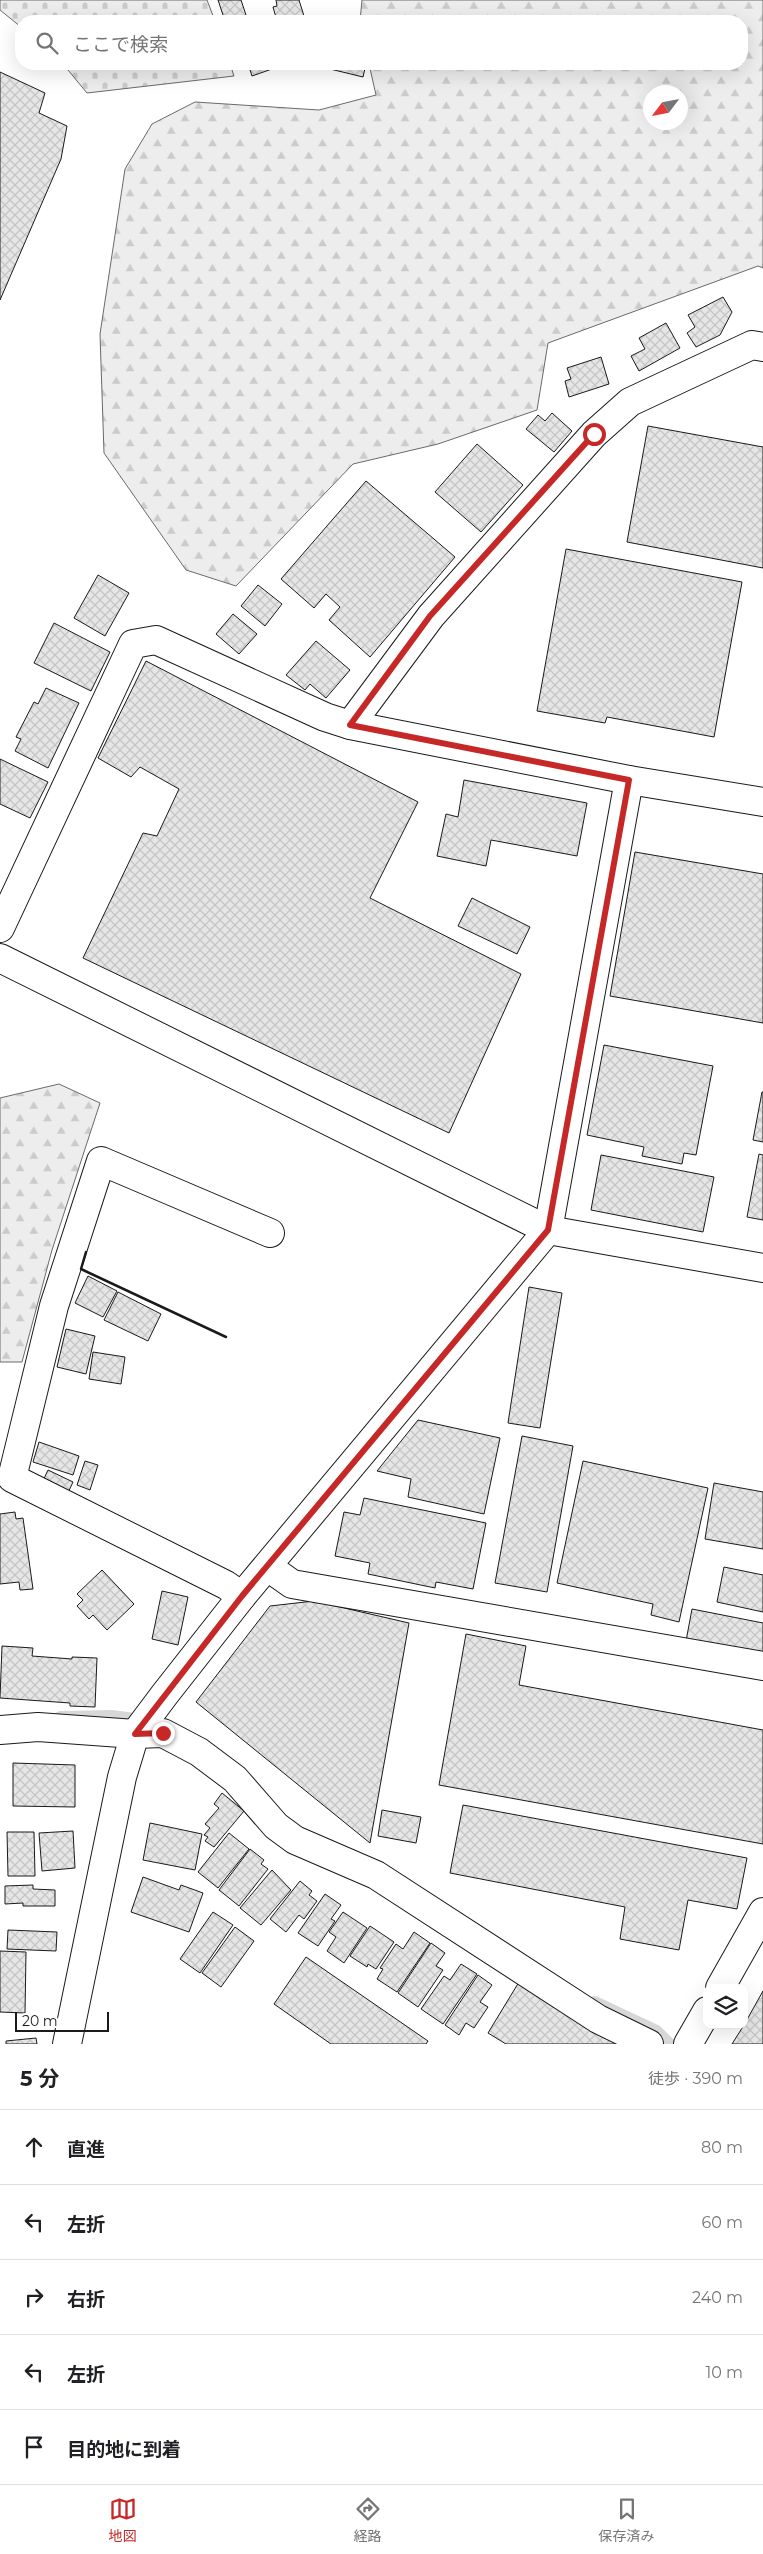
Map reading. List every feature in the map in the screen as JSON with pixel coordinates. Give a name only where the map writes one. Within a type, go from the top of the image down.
[{"type":"street","points":[[350,725],[430,616],[594,434],[630,402],[752,345],[763,347]]},
{"type":"street","points":[[0,928],[133,644],[156,640],[317,713],[350,725],[629,780],[763,802]]},
{"type":"street","points":[[67,2044],[122,1777],[135,1734],[242,1596],[548,1230],[629,780]]},
{"type":"street","points":[[0,958],[548,1230],[763,1268]]},
{"type":"street","points":[[242,1596],[226,1585],[12,1478],[54,1306],[101,1161],[270,1233]]},
{"type":"street","points":[[268,1567],[292,1584],[763,1666]]},
{"type":"street","points":[[0,1730],[38,1727],[135,1734],[163,1733],[199,1752],[235,1779],[276,1826],[295,1840],[376,1875],[598,2019],[649,2044]]},
{"type":"street","points":[[722,1984],[763,1912]]},
{"type":"green space","points":[[0,0],[207,0],[213,15],[15,15],[15,22],[0,10]]},
{"type":"green space","points":[[362,0],[763,0],[763,268],[758,266],[548,343],[537,410],[438,444],[353,464],[236,586],[186,570],[104,453],[100,334],[125,169],[152,124],[195,102],[319,110],[376,95],[370,70],[748,70],[748,15],[361,15]]},
{"type":"green space","points":[[68,70],[232,70],[234,76],[87,93]]},
{"type":"green space","points":[[59,1084],[100,1103],[52,1250],[22,1362],[0,1362],[0,1098]]},
{"type":"building","points":[[218,0],[241,0],[246,15],[223,15]]},
{"type":"building","points":[[276,0],[299,0],[304,15],[275,15],[273,7],[277,6]]},
{"type":"building","points":[[250,70],[269,70],[252,76]]},
{"type":"building","points":[[334,70],[365,70],[363,77]]},
{"type":"building","points":[[0,72],[45,93],[39,113],[67,126],[61,159],[0,300]]},
{"type":"building","points":[[723,297],[732,312],[720,335],[696,347],[687,333],[695,327],[688,315]]},
{"type":"building","points":[[666,323],[680,348],[639,371],[631,356],[645,349],[639,338]]},
{"type":"building","points":[[601,357],[609,384],[569,397],[565,381],[571,379],[567,368]]},
{"type":"building","points":[[552,413],[572,431],[554,452],[526,429],[538,415],[545,421]]},
{"type":"building","points":[[648,426],[763,447],[763,568],[627,542]]},
{"type":"building","points":[[477,444],[523,485],[481,532],[435,492]]},
{"type":"building","points":[[366,481],[455,557],[370,657],[329,620],[340,607],[326,594],[314,608],[281,579]]},
{"type":"building","points":[[566,549],[742,582],[714,737],[607,717],[605,723],[537,711]]},
{"type":"building","points":[[98,575],[129,593],[105,636],[74,618]]},
{"type":"building","points":[[258,585],[282,604],[265,626],[241,606]]},
{"type":"building","points":[[233,614],[257,634],[239,654],[216,634]]},
{"type":"building","points":[[54,623],[110,652],[91,691],[34,663]]},
{"type":"building","points":[[316,641],[350,670],[326,698],[310,684],[305,690],[286,675]]},
{"type":"building","points":[[146,661],[418,802],[370,898],[521,974],[449,1133],[83,958],[143,833],[157,836],[179,789],[140,767],[131,777],[98,758]]},
{"type":"building","points":[[46,688],[79,703],[48,768],[15,751],[21,739],[16,737],[34,702],[38,704]]},
{"type":"building","points":[[0,759],[48,782],[30,818],[0,804]]},
{"type":"building","points":[[464,780],[587,803],[577,856],[491,840],[486,866],[437,856],[446,814],[458,817]]},
{"type":"building","points":[[635,852],[763,874],[763,1023],[610,996]]},
{"type":"building","points":[[472,898],[530,927],[517,954],[458,926]]},
{"type":"building","points":[[604,1045],[713,1066],[696,1155],[684,1153],[682,1164],[642,1156],[644,1147],[587,1135]]},
{"type":"building","points":[[763,1092],[763,1142],[753,1140]]},
{"type":"building","points":[[759,1154],[763,1155],[763,1220],[747,1217]]},
{"type":"building","points":[[601,1155],[714,1177],[703,1232],[591,1210]]},
{"type":"building","points":[[88,1276],[117,1291],[103,1317],[75,1303]]},
{"type":"building","points":[[529,1287],[562,1293],[540,1428],[508,1423]]},
{"type":"building","points":[[118,1292],[161,1314],[148,1341],[104,1320]]},
{"type":"building","points":[[66,1329],[95,1336],[86,1374],[57,1367]]},
{"type":"building","points":[[93,1352],[125,1357],[121,1384],[89,1379]]},
{"type":"building","points":[[418,1420],[500,1438],[484,1514],[408,1497],[411,1479],[377,1471]]},
{"type":"building","points":[[522,1436],[573,1446],[547,1592],[495,1583]]},
{"type":"building","points":[[39,1442],[79,1456],[73,1475],[33,1462]]},
{"type":"building","points":[[85,1461],[98,1465],[90,1490],[77,1485]]},
{"type":"building","points":[[583,1461],[708,1488],[679,1622],[651,1615],[653,1604],[557,1583]]},
{"type":"building","points":[[48,1470],[73,1482],[66,1497],[41,1485]]},
{"type":"building","points":[[714,1483],[763,1492],[763,1549],[705,1539]]},
{"type":"building","points":[[364,1498],[486,1523],[473,1589],[436,1582],[435,1588],[368,1574],[370,1563],[335,1556],[344,1512],[360,1515]]},
{"type":"building","points":[[15,1512],[16,1519],[23,1518],[33,1589],[20,1590],[19,1582],[0,1584],[0,1514]]},
{"type":"building","points":[[724,1567],[763,1575],[763,1612],[717,1602]]},
{"type":"building","points":[[102,1570],[134,1604],[107,1630],[93,1615],[89,1619],[77,1606],[83,1600],[77,1594]]},
{"type":"building","points":[[162,1591],[188,1597],[178,1645],[152,1639]]},
{"type":"building","points":[[314,1601],[409,1623],[370,1843],[196,1702],[270,1606]]},
{"type":"building","points":[[692,1609],[763,1623],[763,1656],[686,1641]]},
{"type":"building","points":[[466,1634],[526,1646],[519,1685],[763,1730],[763,1844],[439,1785]]},
{"type":"building","points":[[2,1646],[33,1648],[32,1656],[72,1659],[72,1657],[97,1658],[95,1707],[70,1706],[70,1703],[0,1698]]},
{"type":"building","points":[[13,1763],[75,1765],[75,1807],[13,1806]]},
{"type":"building","points":[[222,1793],[244,1811],[214,1847],[205,1841],[208,1837],[204,1835],[210,1828],[205,1824],[219,1808],[214,1804]]},
{"type":"building","points":[[463,1805],[747,1858],[737,1909],[688,1900],[679,1950],[620,1939],[625,1907],[450,1873]]},
{"type":"building","points":[[382,1810],[421,1817],[416,1843],[378,1836]]},
{"type":"building","points":[[150,1823],[202,1834],[195,1870],[143,1860]]},
{"type":"building","points":[[73,1831],[75,1868],[42,1871],[39,1833]]},
{"type":"building","points":[[7,1832],[34,1832],[35,1876],[8,1876]]},
{"type":"building","points":[[229,1833],[249,1849],[218,1888],[198,1872]]},
{"type":"building","points":[[250,1849],[264,1860],[261,1864],[268,1869],[239,1906],[219,1890]]},
{"type":"building","points":[[272,1870],[291,1890],[261,1925],[240,1908]]},
{"type":"building","points":[[143,1877],[179,1890],[181,1885],[203,1893],[189,1932],[131,1912]]},
{"type":"building","points":[[300,1881],[312,1891],[309,1895],[317,1901],[304,1919],[299,1915],[286,1932],[270,1919]]},
{"type":"building","points":[[33,1885],[33,1889],[55,1890],[55,1906],[23,1906],[23,1903],[5,1904],[5,1886]]},
{"type":"building","points":[[325,1894],[341,1905],[331,1919],[335,1921],[318,1946],[298,1933]]},
{"type":"building","points":[[213,1912],[233,1925],[200,1973],[180,1959]]},
{"type":"building","points":[[343,1912],[367,1928],[344,1963],[327,1951],[336,1937],[329,1932]]},
{"type":"building","points":[[370,1926],[394,1942],[376,1969],[368,1964],[367,1967],[350,1956]]},
{"type":"building","points":[[235,1927],[254,1941],[221,1987],[202,1973]]},
{"type":"building","points":[[8,1930],[57,1932],[56,1951],[7,1949]]},
{"type":"building","points":[[414,1932],[430,1943],[397,1992],[377,1979],[383,1969],[380,1968],[396,1944],[403,1949]]},
{"type":"building","points":[[431,1943],[445,1953],[436,1966],[443,1970],[418,2007],[398,1993]]},
{"type":"building","points":[[0,1951],[26,1952],[25,2013],[0,2012]]},
{"type":"building","points":[[306,1957],[428,2041],[426,2044],[331,2044],[274,2004]]},
{"type":"building","points":[[461,1964],[477,1974],[443,2024],[421,2009],[444,1976],[450,1980]]},
{"type":"building","points":[[478,1975],[492,1985],[480,2002],[488,2007],[474,2028],[466,2023],[459,2035],[445,2025]]},
{"type":"building","points":[[519,1982],[618,2044],[506,2044],[488,2033]]},
{"type":"building","points":[[763,1991],[763,2044],[732,2044],[741,2029],[748,2029],[748,2018]]},
{"type":"building","points":[[36,2038],[37,2044],[6,2044],[6,2041]]},
{"type":"waterway","points":[[60,1716],[112,1715],[142,1719]]},
{"type":"waterway","points":[[595,2001],[657,2030],[671,2044]]},
{"type":"wall","points":[[86,1252],[81,1269],[226,1337]]},
{"type":"route","points":[[163,1733],[135,1734],[242,1596],[548,1230],[629,780],[350,725],[430,616],[594,434]]}]
